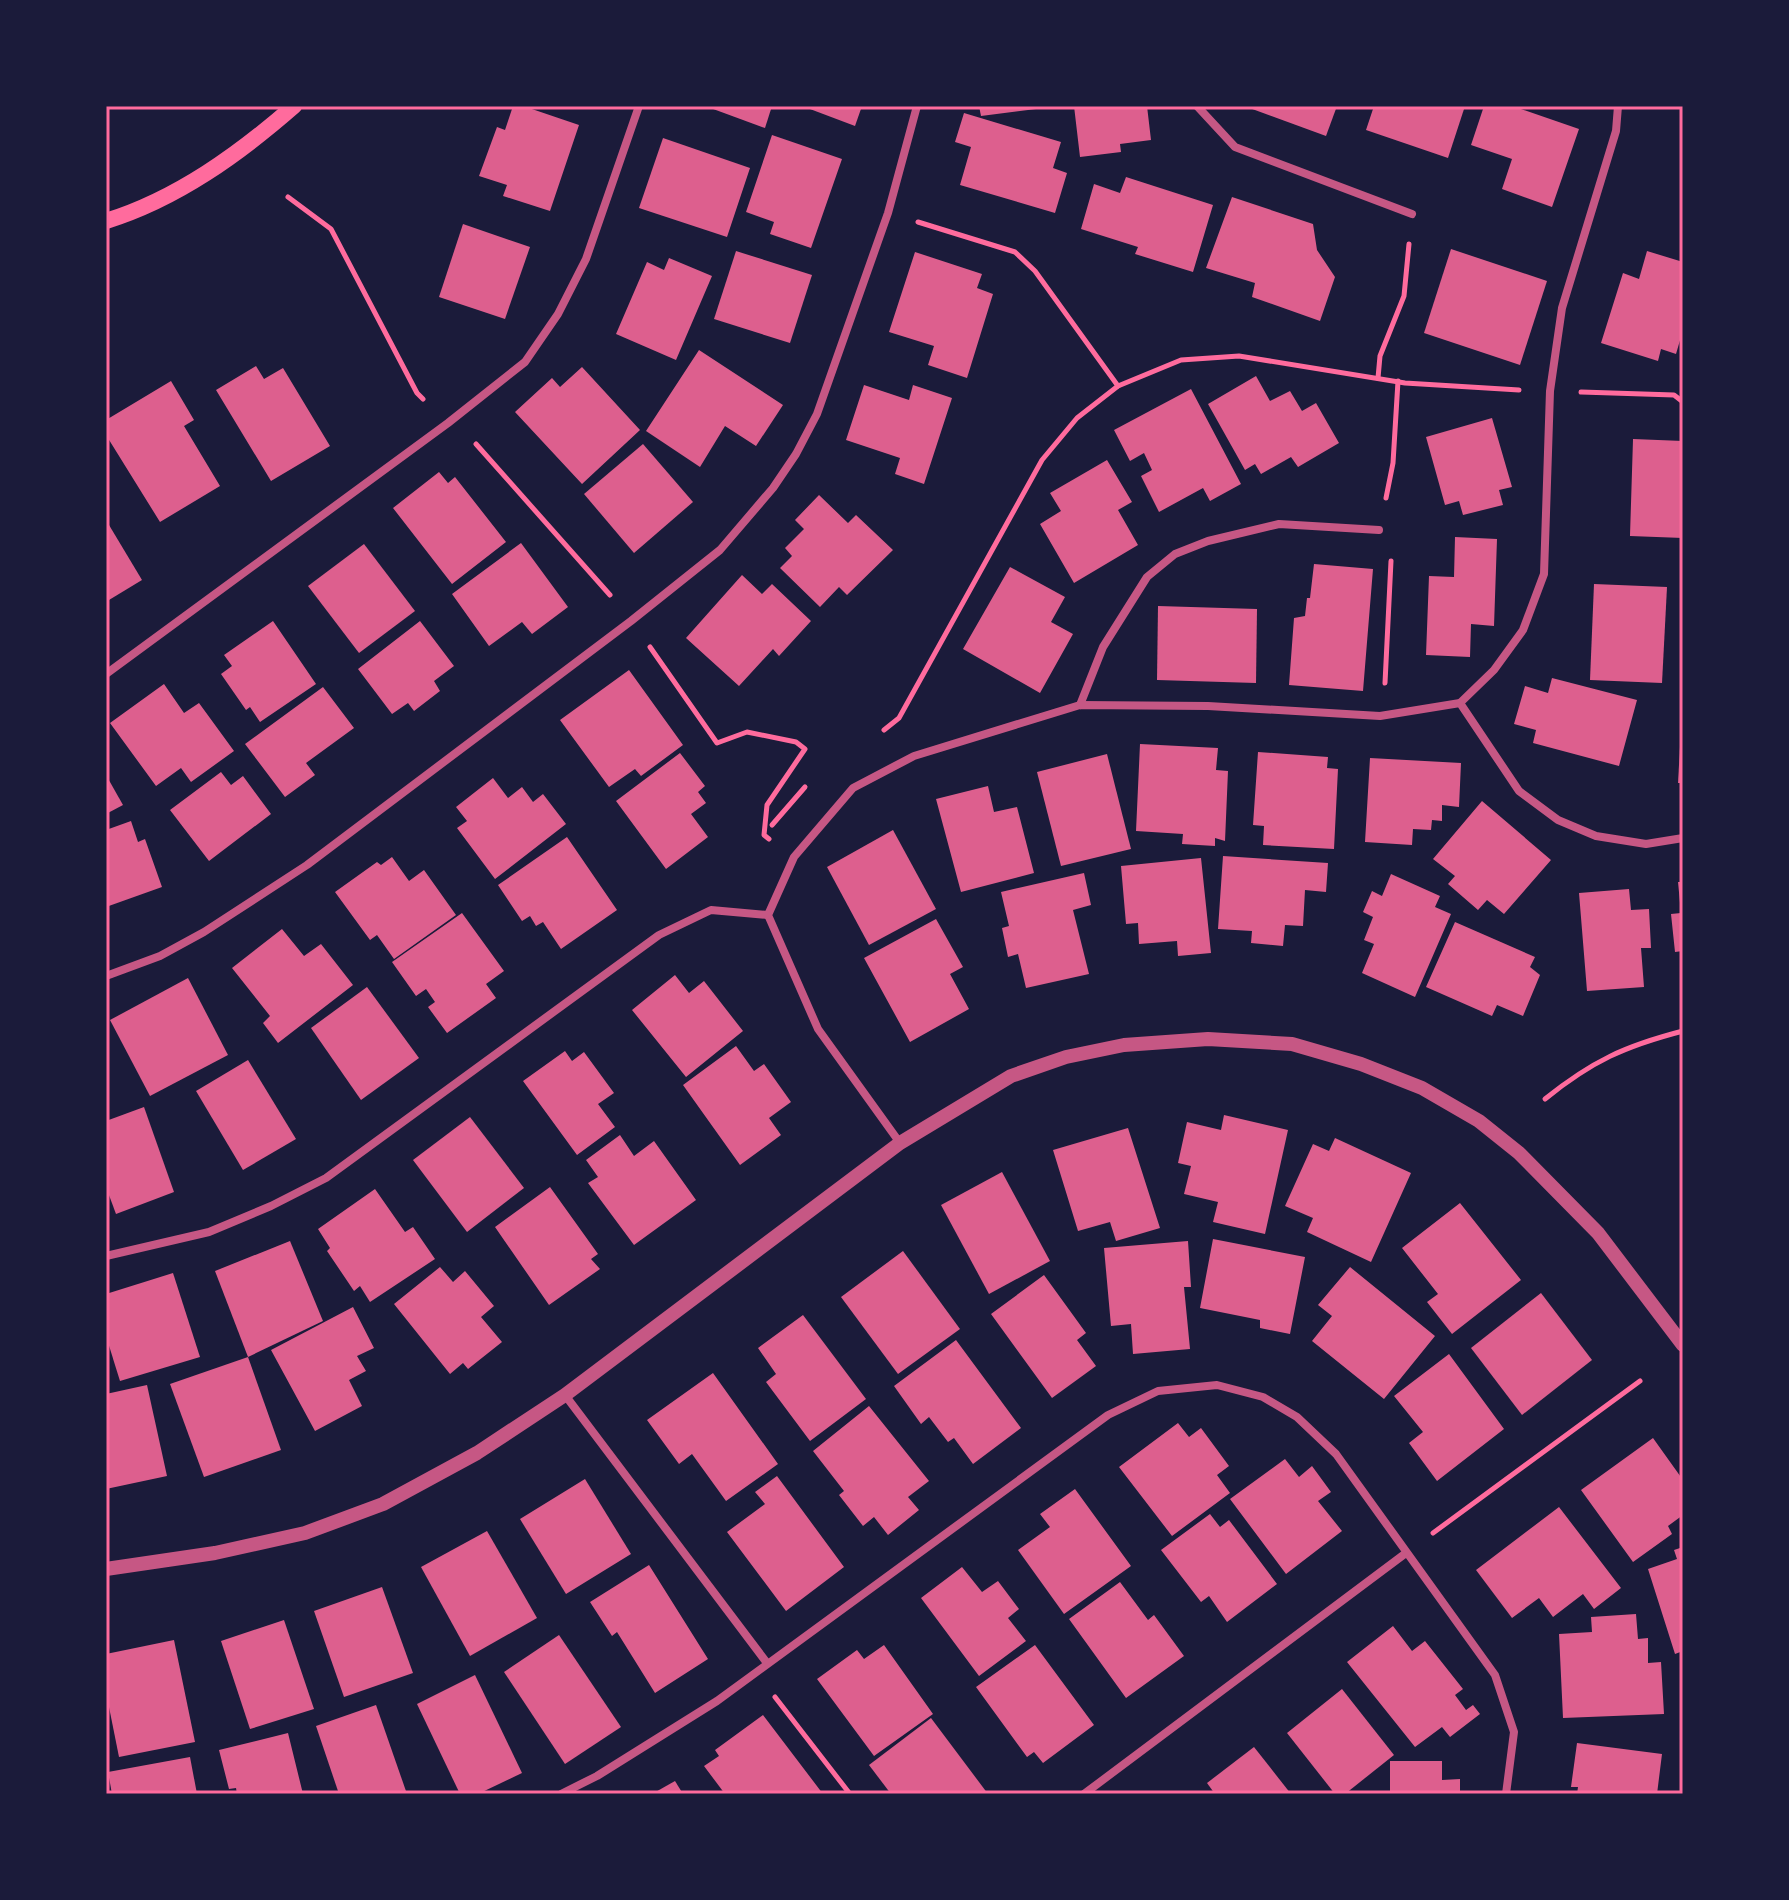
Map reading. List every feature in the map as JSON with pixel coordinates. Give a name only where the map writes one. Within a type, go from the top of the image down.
[{"type":"main road","points":[[106,221],[179,188],[226,162],[294,106]]},
{"type":"street","points":[[106,674],[448,423],[525,362],[558,314],[586,259],[639,106]]},
{"type":"street","points":[[106,976],[160,956],[204,932],[307,865],[631,621],[720,550],[773,488],[817,414],[888,213],[917,106]]},
{"type":"street","points":[[1197,106],[1235,147],[1412,214]]},
{"type":"street","points":[[900,1143],[818,1029],[768,915],[794,857],[853,788],[914,756],[1080,705],[1208,706],[1380,716],[1460,703],[1494,670],[1523,630],[1544,574],[1550,391],[1562,308],[1616,131],[1618,106]]},
{"type":"street","points":[[1080,705],[1103,647],[1147,577],[1175,554],[1208,541],[1279,524],[1379,530]]},
{"type":"street","points":[[1460,703],[1519,791],[1558,820],[1596,836],[1646,844],[1683,838]]},
{"type":"street","points":[[106,1256],[209,1232],[326,1178],[659,935],[711,910],[768,915]]},
{"type":"street","points":[[106,1569],[215,1553],[305,1533],[370,1509],[477,1453],[565,1395],[900,1143],[1011,1076],[1066,1057],[1124,1045],[1208,1039],[1292,1044],[1361,1064],[1422,1088],[1489,1129],[1519,1153],[1598,1233],[1683,1345]]},
{"type":"street","points":[[561,1794],[597,1776],[704,1710],[1108,1415],[1158,1391],[1217,1385],[1263,1397],[1297,1417],[1336,1454],[1495,1675],[1514,1732],[1506,1794]]},
{"type":"street","points":[[565,1395],[767,1663]]},
{"type":"street","points":[[1084,1794],[1406,1553]]},
{"type":"path","points":[[288,197],[331,229],[417,393]]},
{"type":"path","points":[[888,213],[1015,252],[1035,271],[1118,386]]},
{"type":"path","points":[[1378,378],[1380,356],[1404,296],[1412,214]]},
{"type":"path","points":[[882,732],[899,718],[1042,460],[1077,418],[1118,386],[1181,360],[1239,356],[1398,381],[1674,395],[1683,402]]},
{"type":"path","points":[[1393,463],[1398,381]]},
{"type":"path","points":[[479,446],[601,585]]},
{"type":"path","points":[[1379,530],[1392,562],[1385,685],[1380,716]]},
{"type":"path","points":[[656,655],[717,743],[747,732],[796,742],[805,749],[767,805]]},
{"type":"path","points":[[764,835],[807,785]]},
{"type":"path","points":[[1545,1099],[1579,1072],[1616,1052],[1683,1031]]},
{"type":"path","points":[[1406,1553],[1640,1381]]},
{"type":"path","points":[[755,1673],[850,1794]]},
{"type":"building","points":[[513,106],[523,106],[579,125],[550,211],[503,196],[507,185],[479,176],[497,127],[505,130]]},
{"type":"building","points":[[705,106],[772,106],[765,128]]},
{"type":"building","points":[[802,106],[862,106],[855,126]]},
{"type":"building","points":[[979,106],[1044,106],[1044,108],[981,116]]},
{"type":"building","points":[[1074,106],[1147,106],[1151,140],[1120,144],[1121,152],[1080,157]]},
{"type":"building","points":[[1244,106],[1337,106],[1326,136]]},
{"type":"building","points":[[1374,106],[1465,106],[1448,158],[1366,130]]},
{"type":"building","points":[[1484,106],[1512,106],[1579,129],[1552,207],[1502,189],[1512,159],[1471,145]]},
{"type":"building","points":[[964,113],[1061,142],[1053,168],[1067,173],[1055,213],[960,185],[971,147],[955,142]]},
{"type":"building","points":[[772,135],[842,159],[811,248],[770,234],[774,222],[746,212]]},
{"type":"building","points":[[663,138],[750,168],[727,237],[639,208]]},
{"type":"building","points":[[1126,177],[1213,205],[1193,272],[1135,254],[1138,247],[1081,229],[1094,184],[1120,193]]},
{"type":"building","points":[[1232,197],[1313,224],[1317,250],[1335,277],[1320,321],[1252,297],[1255,283],[1206,268]]},
{"type":"building","points":[[463,224],[530,247],[505,319],[439,297]]},
{"type":"building","points":[[1451,249],[1547,281],[1520,365],[1424,333]]},
{"type":"building","points":[[736,251],[812,275],[790,343],[714,319]]},
{"type":"building","points":[[1647,251],[1683,262],[1683,330],[1676,354],[1661,349],[1658,361],[1601,343],[1623,273],[1639,279]]},
{"type":"building","points":[[915,252],[982,274],[977,288],[993,294],[967,378],[928,365],[934,346],[889,332]]},
{"type":"building","points":[[669,258],[712,276],[676,360],[616,334],[647,262],[664,270]]},
{"type":"building","points":[[699,350],[783,405],[756,446],[725,426],[700,467],[646,431]]},
{"type":"building","points":[[256,366],[264,379],[283,368],[330,446],[271,481],[216,390]]},
{"type":"building","points":[[582,367],[640,430],[582,484],[515,412],[552,378],[560,387]]},
{"type":"building","points":[[1256,376],[1270,401],[1290,391],[1302,411],[1316,403],[1339,443],[1298,467],[1291,457],[1261,474],[1255,464],[1245,470],[1208,404]]},
{"type":"building","points":[[171,381],[194,420],[184,426],[220,486],[160,522],[106,435],[106,420]]},
{"type":"building","points":[[864,385],[909,400],[913,385],[952,398],[924,484],[895,474],[900,458],[846,440]]},
{"type":"building","points":[[1191,389],[1241,484],[1210,501],[1203,488],[1159,512],[1141,476],[1152,470],[1144,453],[1130,461],[1114,430]]},
{"type":"building","points":[[1492,418],[1512,487],[1499,490],[1503,505],[1463,515],[1459,501],[1445,505],[1426,437]]},
{"type":"building","points":[[1633,439],[1683,441],[1683,538],[1630,536]]},
{"type":"building","points":[[643,444],[693,502],[634,553],[584,494]]},
{"type":"building","points":[[1107,460],[1132,502],[1118,510],[1138,545],[1074,583],[1040,524],[1061,511],[1050,493]]},
{"type":"building","points":[[439,472],[448,483],[455,477],[506,542],[452,584],[393,508]]},
{"type":"building","points":[[819,495],[848,523],[856,515],[893,550],[847,595],[839,587],[820,607],[780,568],[792,556],[785,548],[804,529],[795,520]]},
{"type":"building","points":[[106,520],[142,580],[109,600],[106,596]]},
{"type":"building","points":[[1455,537],[1497,539],[1494,626],[1471,624],[1470,657],[1426,655],[1429,576],[1454,577]]},
{"type":"building","points":[[521,543],[568,607],[532,634],[522,622],[489,646],[452,594]]},
{"type":"building","points":[[364,544],[415,611],[359,653],[308,586]]},
{"type":"building","points":[[1314,564],[1373,569],[1363,691],[1289,685],[1294,618],[1305,616]]},
{"type":"building","points":[[1010,567],[1065,597],[1051,622],[1073,634],[1040,693],[963,649]]},
{"type":"building","points":[[742,575],[762,594],[772,584],[811,621],[779,656],[773,649],[739,686],[686,638]]},
{"type":"building","points":[[1594,584],[1667,587],[1662,683],[1590,680]]},
{"type":"building","points":[[1158,606],[1257,609],[1256,683],[1157,680]]},
{"type":"building","points":[[273,621],[316,684],[260,722],[250,707],[246,710],[221,674],[232,666],[224,655]]},
{"type":"building","points":[[420,621],[454,666],[434,681],[440,691],[414,711],[408,703],[392,714],[358,669]]},
{"type":"building","points":[[629,670],[683,745],[641,776],[635,769],[609,787],[560,720]]},
{"type":"building","points":[[1552,678],[1637,700],[1619,766],[1533,743],[1536,730],[1514,724],[1525,686],[1548,693]]},
{"type":"building","points":[[164,684],[184,713],[199,703],[234,751],[191,782],[181,768],[156,786],[110,723]]},
{"type":"building","points":[[323,687],[354,728],[306,763],[315,775],[285,797],[245,744]]},
{"type":"building","points":[[1681,729],[1683,783],[1678,783]]},
{"type":"building","points":[[1140,744],[1218,748],[1216,770],[1228,771],[1225,841],[1215,838],[1215,846],[1182,844],[1183,834],[1136,831]]},
{"type":"building","points":[[1258,752],[1328,757],[1327,768],[1338,769],[1334,849],[1263,845],[1264,826],[1253,825]]},
{"type":"building","points":[[680,753],[705,786],[698,792],[706,803],[691,814],[708,837],[666,869],[616,801]]},
{"type":"building","points":[[1107,754],[1131,849],[1061,866],[1037,772]]},
{"type":"building","points":[[1370,758],[1461,763],[1459,807],[1442,805],[1442,821],[1432,820],[1431,830],[1413,829],[1412,845],[1365,842]]},
{"type":"building","points":[[221,772],[231,785],[243,776],[271,814],[209,861],[170,810]]},
{"type":"building","points":[[106,775],[123,805],[106,814]]},
{"type":"building","points":[[493,778],[508,798],[522,787],[533,802],[543,794],[566,824],[495,879],[457,828],[467,821],[456,807]]},
{"type":"building","points":[[988,786],[994,812],[1017,807],[1034,873],[961,892],[936,799]]},
{"type":"building","points":[[1482,801],[1551,860],[1504,914],[1487,900],[1478,910],[1448,884],[1455,876],[1433,859]]},
{"type":"building","points":[[131,821],[138,842],[145,839],[162,887],[106,907],[106,830]]},
{"type":"building","points":[[893,830],[936,909],[869,945],[827,867]]},
{"type":"building","points":[[567,837],[617,910],[561,949],[543,922],[536,926],[530,916],[522,921],[498,885]]},
{"type":"building","points":[[1223,856],[1328,863],[1326,892],[1305,890],[1303,926],[1285,925],[1283,946],[1251,943],[1252,931],[1218,929]]},
{"type":"building","points":[[392,857],[409,881],[424,870],[456,915],[394,959],[377,935],[370,940],[335,892],[377,862],[381,865]]},
{"type":"building","points":[[1201,858],[1211,953],[1178,956],[1177,941],[1139,944],[1138,923],[1126,924],[1121,866]]},
{"type":"building","points":[[1084,873],[1091,905],[1073,910],[1089,974],[1026,988],[1018,954],[1008,957],[1002,928],[1009,926],[1001,892]]},
{"type":"building","points":[[1391,874],[1440,896],[1435,907],[1451,914],[1415,997],[1362,973],[1374,944],[1364,940],[1373,917],[1363,912],[1372,891],[1382,896]]},
{"type":"building","points":[[1678,882],[1683,882],[1683,951],[1675,952],[1671,914],[1681,913]]},
{"type":"building","points":[[1629,889],[1631,910],[1649,909],[1651,948],[1641,948],[1644,987],[1587,991],[1579,893]]},
{"type":"building","points":[[462,913],[504,971],[486,984],[496,998],[447,1033],[428,1007],[435,1002],[426,989],[416,996],[392,962]]},
{"type":"building","points":[[936,919],[963,967],[950,974],[969,1009],[910,1042],[864,958]]},
{"type":"building","points":[[1455,922],[1535,957],[1530,967],[1540,975],[1523,1016],[1497,1005],[1492,1016],[1426,987]]},
{"type":"building","points":[[282,929],[304,956],[321,944],[353,985],[278,1043],[263,1023],[270,1016],[232,968]]},
{"type":"building","points":[[675,975],[689,993],[704,981],[743,1031],[686,1077],[632,1010]]},
{"type":"building","points":[[188,978],[228,1055],[150,1096],[110,1020]]},
{"type":"building","points":[[367,987],[419,1058],[361,1100],[311,1028]]},
{"type":"building","points":[[736,1046],[754,1071],[764,1064],[791,1102],[769,1118],[781,1135],[740,1165],[683,1085]]},
{"type":"building","points":[[565,1051],[572,1061],[584,1052],[614,1093],[598,1104],[615,1127],[577,1155],[523,1081]]},
{"type":"building","points":[[248,1060],[296,1139],[243,1170],[196,1091]]},
{"type":"building","points":[[144,1107],[174,1192],[116,1214],[106,1187],[106,1121]]},
{"type":"building","points":[[1224,1115],[1288,1130],[1265,1234],[1213,1222],[1218,1202],[1184,1194],[1191,1166],[1178,1163],[1187,1122],[1221,1130]]},
{"type":"building","points":[[470,1117],[524,1188],[467,1232],[413,1160]]},
{"type":"building","points":[[1128,1128],[1160,1228],[1116,1241],[1110,1222],[1078,1231],[1053,1150]]},
{"type":"building","points":[[620,1135],[634,1156],[654,1141],[696,1200],[634,1245],[588,1183],[598,1177],[586,1160]]},
{"type":"building","points":[[1335,1138],[1411,1173],[1371,1262],[1307,1232],[1313,1218],[1285,1206],[1313,1144],[1329,1151]]},
{"type":"building","points":[[1002,1172],[1050,1261],[989,1294],[941,1205]]},
{"type":"building","points":[[550,1187],[598,1254],[591,1259],[600,1269],[549,1305],[495,1227]]},
{"type":"building","points":[[375,1189],[405,1232],[413,1227],[435,1259],[370,1302],[360,1286],[354,1291],[327,1251],[330,1248],[318,1229]]},
{"type":"building","points":[[1460,1203],[1521,1280],[1452,1334],[1427,1302],[1438,1294],[1402,1248]]},
{"type":"building","points":[[1213,1239],[1305,1257],[1290,1334],[1260,1328],[1260,1320],[1200,1308]]},
{"type":"building","points":[[290,1241],[323,1321],[248,1357],[215,1271]]},
{"type":"building","points":[[1188,1241],[1191,1287],[1184,1287],[1190,1349],[1133,1354],[1131,1324],[1111,1326],[1104,1248]]},
{"type":"building","points":[[903,1251],[960,1329],[898,1374],[841,1297]]},
{"type":"building","points":[[440,1267],[453,1282],[465,1271],[494,1306],[481,1317],[502,1342],[468,1369],[463,1363],[450,1374],[394,1304]]},
{"type":"building","points":[[1350,1267],[1435,1336],[1384,1399],[1312,1341],[1332,1316],[1318,1305]]},
{"type":"building","points":[[173,1273],[200,1357],[120,1381],[106,1336],[106,1294]]},
{"type":"building","points":[[1044,1275],[1086,1333],[1077,1340],[1096,1366],[1052,1398],[991,1314]]},
{"type":"building","points":[[1541,1293],[1592,1360],[1522,1415],[1471,1348]]},
{"type":"building","points":[[353,1307],[374,1348],[357,1356],[366,1371],[349,1380],[362,1406],[315,1431],[271,1350]]},
{"type":"building","points":[[803,1315],[866,1399],[810,1441],[766,1382],[776,1374],[758,1348]]},
{"type":"building","points":[[956,1340],[1021,1428],[973,1464],[954,1438],[948,1442],[929,1417],[921,1424],[894,1386]]},
{"type":"building","points":[[1449,1354],[1504,1429],[1437,1481],[1409,1443],[1423,1432],[1394,1396]]},
{"type":"building","points":[[248,1357],[281,1450],[204,1477],[170,1384]]},
{"type":"building","points":[[713,1373],[778,1464],[726,1501],[692,1454],[679,1464],[647,1420]]},
{"type":"building","points":[[147,1385],[167,1476],[106,1489],[106,1394]]},
{"type":"building","points":[[869,1406],[929,1481],[908,1497],[919,1510],[888,1535],[874,1517],[863,1526],[839,1495],[844,1491],[813,1451]]},
{"type":"building","points":[[1178,1423],[1189,1437],[1201,1428],[1229,1466],[1217,1475],[1230,1493],[1172,1536],[1119,1467]]},
{"type":"building","points":[[1653,1438],[1683,1480],[1683,1515],[1668,1526],[1672,1534],[1633,1562],[1581,1490]]},
{"type":"building","points":[[1285,1459],[1299,1477],[1312,1466],[1331,1492],[1318,1501],[1342,1531],[1286,1574],[1230,1499]]},
{"type":"building","points":[[777,1476],[844,1567],[786,1611],[727,1532],[765,1504],[755,1492]]},
{"type":"building","points":[[585,1479],[631,1554],[566,1594],[520,1519]]},
{"type":"building","points":[[1075,1489],[1131,1566],[1064,1614],[1018,1550],[1050,1527],[1040,1514]]},
{"type":"building","points":[[1559,1507],[1621,1588],[1594,1609],[1583,1594],[1553,1617],[1539,1598],[1512,1618],[1476,1570]]},
{"type":"building","points":[[1210,1514],[1220,1527],[1229,1520],[1277,1584],[1227,1622],[1209,1596],[1201,1602],[1161,1550]]},
{"type":"building","points":[[487,1531],[537,1618],[470,1656],[421,1567]]},
{"type":"building","points":[[1683,1547],[1683,1651],[1675,1654],[1648,1569],[1677,1559],[1674,1550]]},
{"type":"building","points":[[649,1565],[708,1659],[655,1693],[617,1632],[612,1636],[590,1602]]},
{"type":"building","points":[[962,1567],[982,1592],[998,1581],[1019,1609],[1008,1618],[1026,1641],[979,1676],[921,1598]]},
{"type":"building","points":[[1120,1582],[1148,1620],[1154,1615],[1184,1656],[1126,1698],[1069,1619]]},
{"type":"building","points":[[382,1587],[413,1673],[344,1697],[314,1611]]},
{"type":"building","points":[[1636,1614],[1638,1639],[1648,1638],[1648,1663],[1661,1662],[1664,1714],[1563,1718],[1559,1634],[1592,1632],[1591,1617]]},
{"type":"building","points":[[284,1620],[314,1709],[250,1729],[221,1641]]},
{"type":"building","points":[[1393,1626],[1412,1651],[1425,1641],[1463,1689],[1455,1695],[1466,1710],[1473,1705],[1480,1714],[1450,1737],[1442,1727],[1415,1747],[1347,1662]]},
{"type":"building","points":[[559,1635],[621,1727],[565,1764],[504,1672]]},
{"type":"building","points":[[174,1640],[195,1742],[119,1757],[106,1692],[106,1654]]},
{"type":"building","points":[[884,1645],[933,1714],[874,1756],[817,1679],[857,1650],[864,1659]]},
{"type":"building","points":[[1035,1645],[1094,1725],[1043,1763],[1034,1752],[1027,1757],[976,1687]]},
{"type":"building","points":[[475,1675],[522,1773],[478,1794],[460,1794],[417,1704]]},
{"type":"building","points":[[1342,1689],[1394,1755],[1345,1794],[1335,1794],[1287,1733]]},
{"type":"building","points":[[376,1705],[407,1794],[339,1794],[316,1726]]},
{"type":"building","points":[[763,1715],[823,1794],[725,1794],[704,1766],[719,1756],[715,1750]]},
{"type":"building","points":[[931,1718],[988,1794],[891,1794],[869,1765]]},
{"type":"building","points":[[288,1733],[303,1794],[237,1794],[236,1788],[229,1789],[219,1750]]},
{"type":"building","points":[[1577,1743],[1662,1754],[1657,1794],[1577,1794],[1578,1787],[1571,1787]]},
{"type":"building","points":[[1254,1747],[1291,1794],[1215,1794],[1207,1783]]},
{"type":"building","points":[[190,1757],[197,1794],[112,1794],[108,1772]]},
{"type":"building","points":[[1390,1761],[1442,1761],[1442,1780],[1460,1779],[1460,1794],[1390,1794]]},
{"type":"building","points":[[675,1781],[683,1794],[652,1794]]}]
